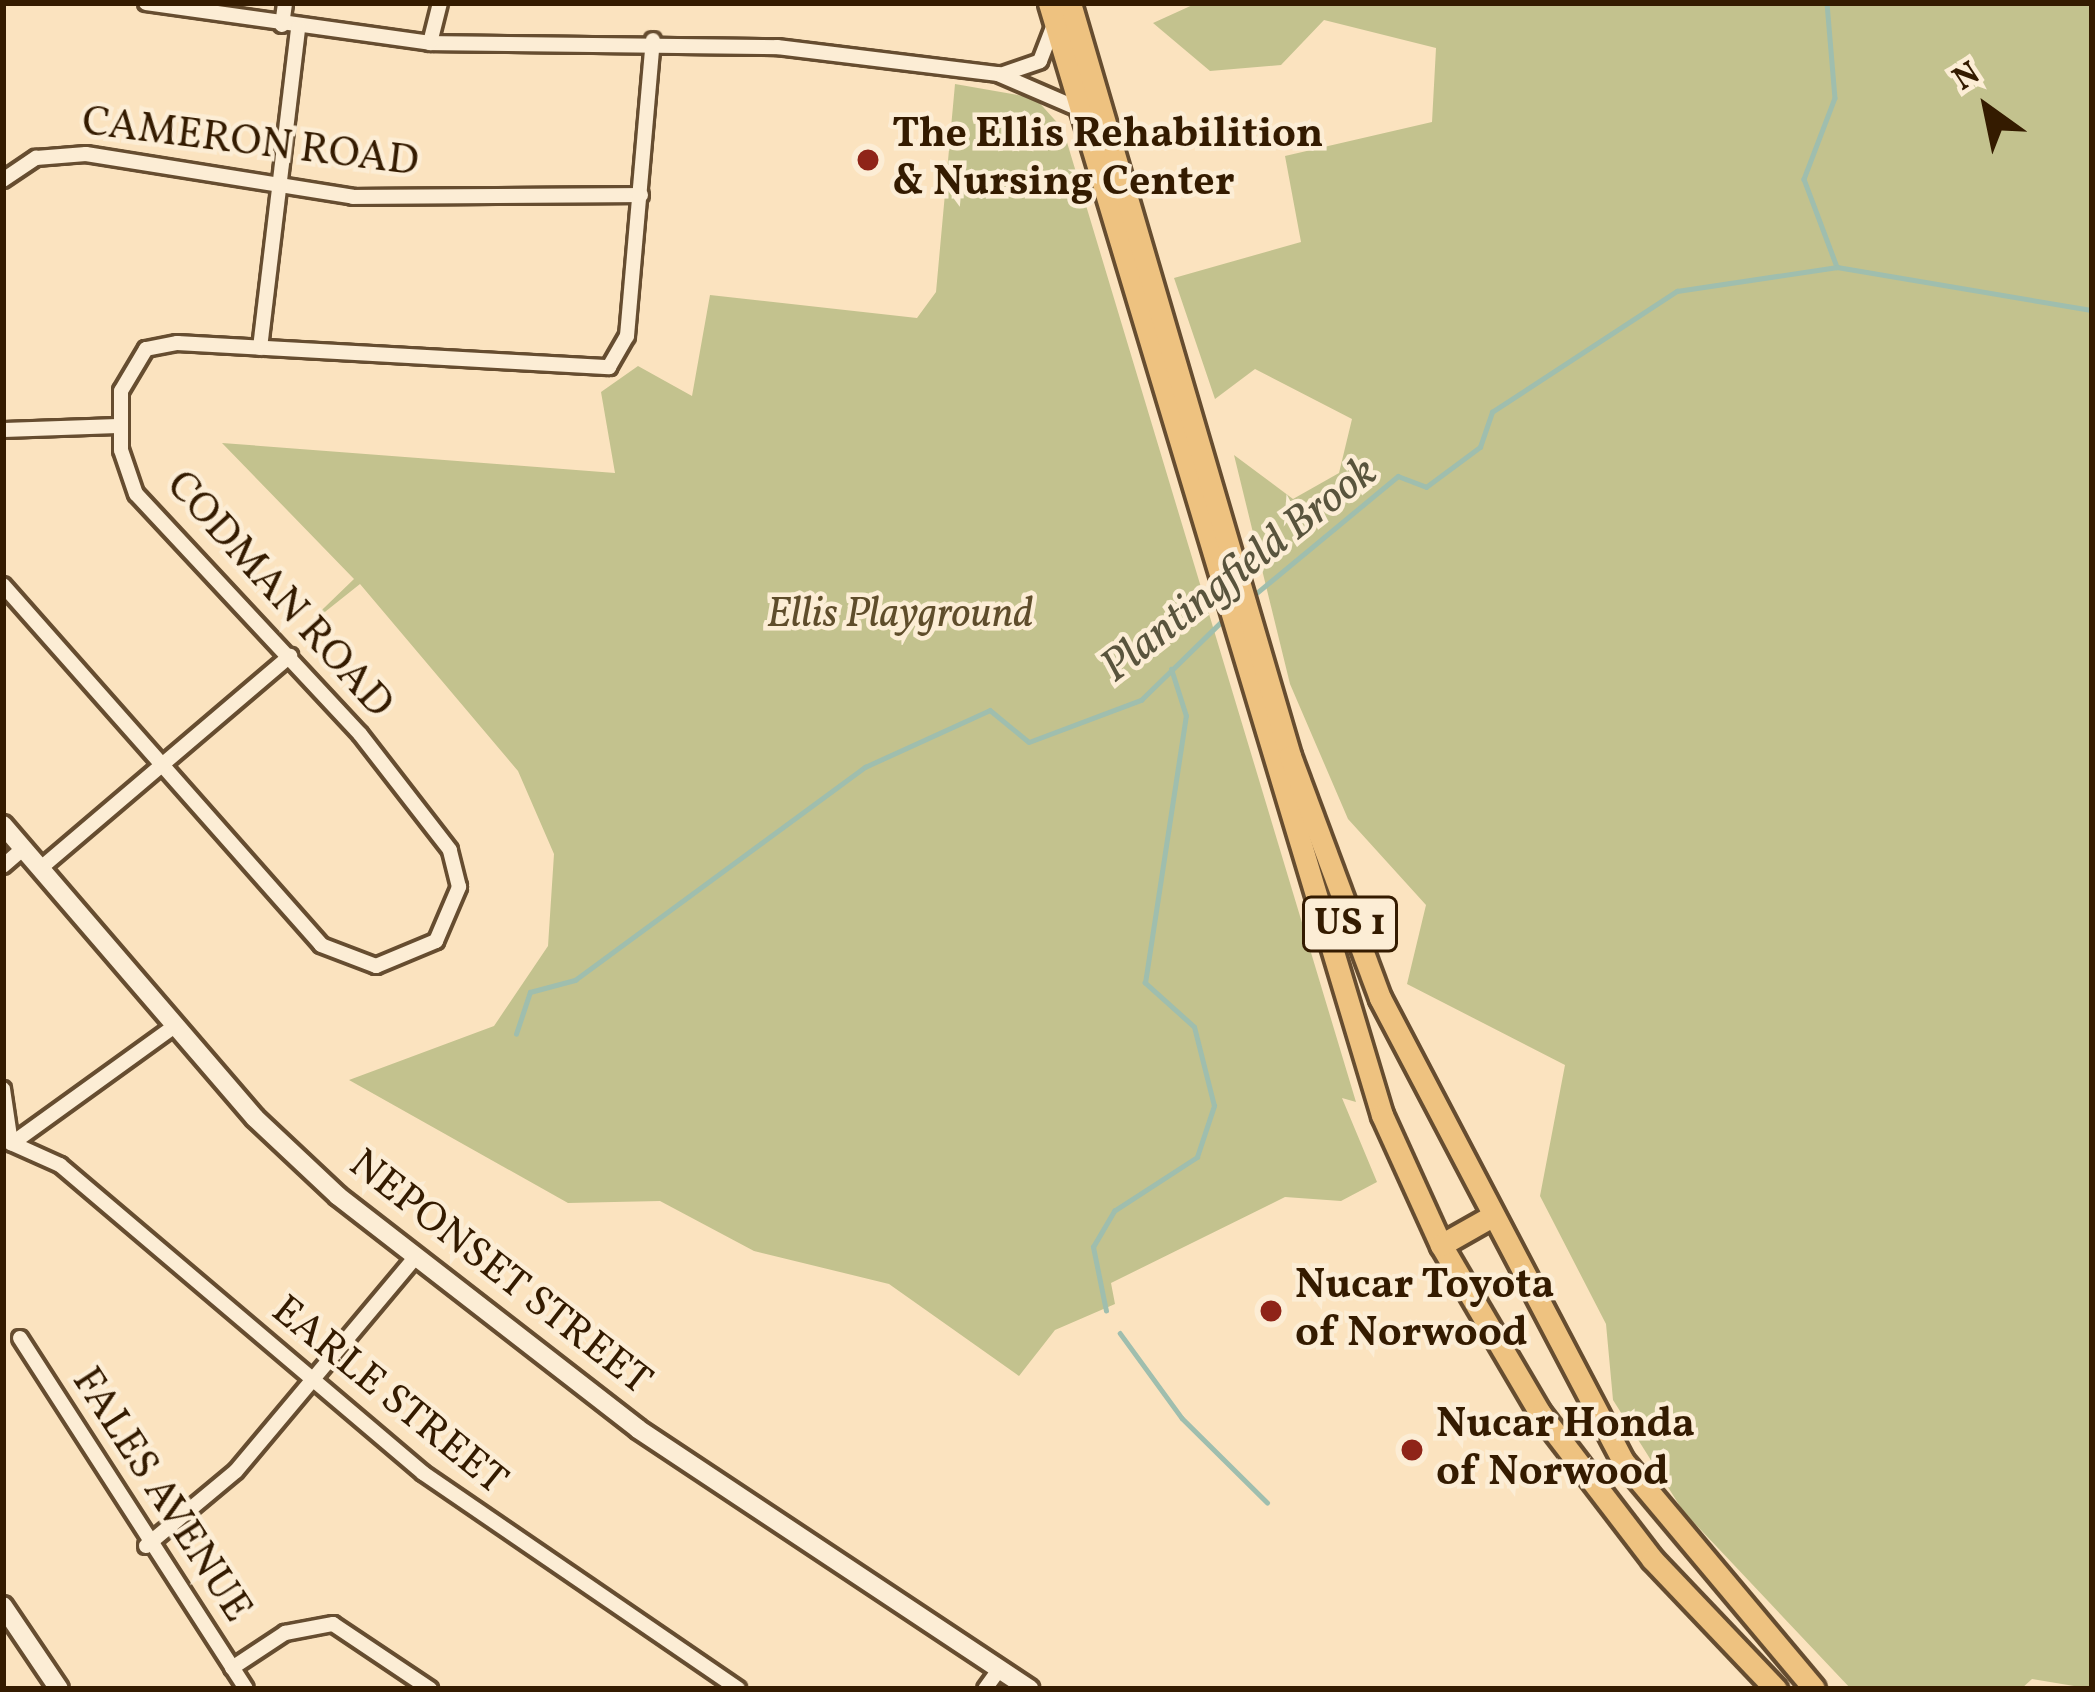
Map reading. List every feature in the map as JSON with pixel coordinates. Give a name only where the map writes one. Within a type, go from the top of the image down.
[{"type":"main road","name":"US 1","points":[[1070,3],[1353,1041],[1441,1245],[1595,1488],[1776,1689]]},
{"type":"main road","name":"US 1","points":[[1052,13],[1230,590]]},
{"type":"main road","name":"US 1","points":[[1239,621],[1345,914],[1487,1219],[1661,1517],[1814,1689]]},
{"type":"main road","points":[[1441,1245],[1487,1219]]},
{"type":"street","points":[[146,3],[290,27],[430,43],[652,40],[998,74],[1079,109]]},
{"type":"street","points":[[260,348],[282,188],[290,27],[285,3]]},
{"type":"street","points":[[430,43],[440,3]]},
{"type":"street","points":[[998,74],[1040,61],[1052,13]]},
{"type":"street","points":[[3,430],[118,426],[121,391],[146,350],[260,348],[596,372],[621,356],[627,335],[652,40]]},
{"type":"street","name":"CAMERON ROAD","points":[[3,180],[37,158],[86,154],[282,188],[641,195]]},
{"type":"street","name":"CODMAN ROAD","points":[[118,426],[136,494],[290,656],[450,850],[459,886],[436,941],[399,962],[340,958],[169,762]]},
{"type":"street","points":[[3,586],[169,762]]},
{"type":"street","points":[[42,867],[290,656]]},
{"type":"street","name":"NEPONSET STREET","points":[[3,825],[278,1139],[414,1259],[638,1430],[1030,1689]]},
{"type":"street","points":[[3,866],[24,848]]},
{"type":"street","points":[[7,1144],[175,1026]]},
{"type":"street","points":[[3,1089],[7,1144]]},
{"type":"street","name":"EARLE STREET","points":[[7,1144],[60,1165],[312,1382],[495,1525],[738,1689]]},
{"type":"street","points":[[146,1546],[236,1471],[414,1259]]},
{"type":"street","name":"FALES AVENUE","points":[[20,1338],[146,1546],[246,1689]]},
{"type":"street","points":[[3,1606],[58,1689]]},
{"type":"street","points":[[232,1668],[285,1634],[333,1624],[430,1689]]},
{"type":"street","points":[[985,1689],[1000,1667]]},
{"type":"green space","points":[[1197,3],[2092,3],[2092,1689],[2032,1679],[2021,1689],[1851,1689],[1683,1511],[1613,1400],[1606,1324],[1540,1196],[1565,1065],[1407,984],[1426,905],[1348,819],[1290,684],[1234,455],[1293,499],[1339,473],[1352,419],[1255,369],[1215,399],[1174,278],[1301,242],[1285,156],[1432,122],[1436,48],[1324,20],[1281,65],[1210,71],[1153,23]]},
{"type":"green space","name":"Ellis Playground","points":[[955,84],[1035,98],[1063,129],[1356,1102],[1342,1098],[1377,1182],[1341,1201],[1285,1197],[1111,1283],[1115,1304],[1055,1330],[1019,1376],[889,1284],[754,1251],[660,1201],[568,1203],[349,1080],[494,1026],[548,946],[554,854],[518,771],[360,584],[296,635],[354,579],[222,443],[615,473],[601,392],[638,366],[692,396],[710,295],[917,318],[936,292]]},
{"type":"waterway","points":[[1827,3],[1835,98],[1804,179],[1837,267],[2092,310]]},
{"type":"waterway","name":"Plantingfield Brook","points":[[1253,596],[1398,476],[1426,487],[1480,447],[1492,412],[1677,291],[1837,267]]},
{"type":"waterway","name":"Plantingfield Brook","points":[[516,1034],[530,992],[575,980],[865,767],[990,710],[1029,742],[1141,700],[1225,618]]},
{"type":"waterway","points":[[1106,1311],[1093,1247],[1114,1211],[1197,1157],[1214,1106],[1194,1027],[1145,983],[1186,716],[1171,669]]},
{"type":"waterway","points":[[1120,1333],[1182,1418],[1267,1502]]},
{"type":"place","name":"The Ellis Rehabilition & Nursing Center","points":[[868,160]]},
{"type":"place","name":"Nucar Toyota of Norwood","points":[[1271,1311]]},
{"type":"place","name":"Nucar Honda of Norwood","points":[[1412,1450]]}]
